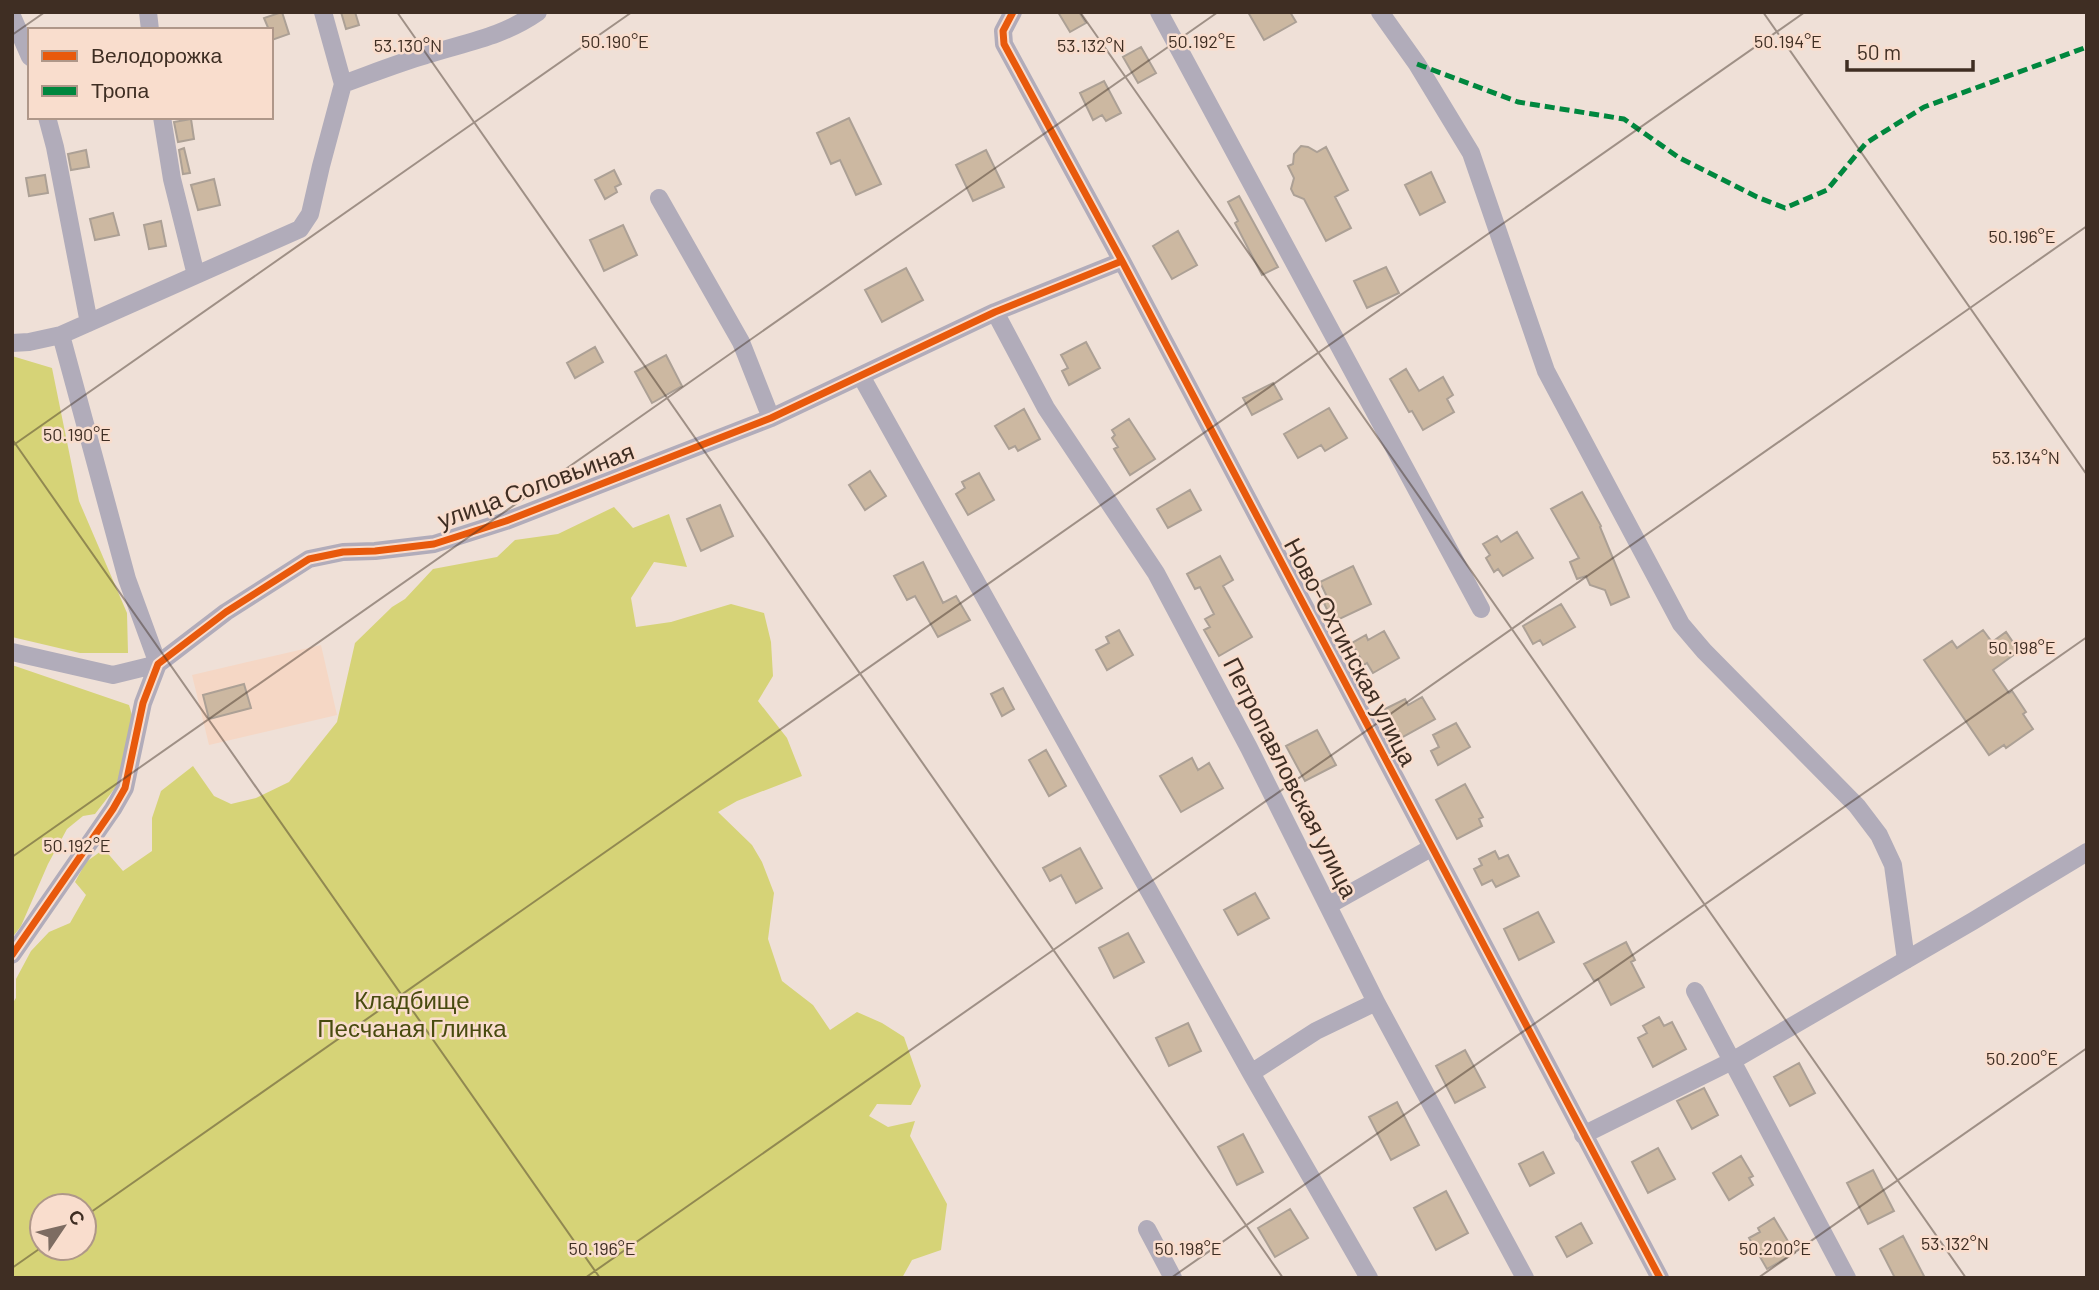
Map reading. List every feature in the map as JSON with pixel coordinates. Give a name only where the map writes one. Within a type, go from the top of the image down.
[{"type":"street","points":[[12,343],[61,335],[300,229],[310,214],[343,83],[323,12]]},
{"type":"street","points":[[343,83],[414,58],[500,34],[520,25],[538,12]]},
{"type":"street","name":"Ново-Охтинская улица","points":[[1013,12],[1003,31],[1004,44],[1122,261],[1660,1278]]},
{"type":"street","points":[[1160,12],[1481,609]]},
{"type":"street","points":[[1380,12],[1417,64],[1471,153],[1546,371],[1681,624],[1698,645],[1857,806],[1879,835],[1893,865],[1906,960]]},
{"type":"street","points":[[12,16],[28,52]]},
{"type":"street","points":[[48,119],[89,323]]},
{"type":"street","points":[[162,119],[172,179],[196,275]]},
{"type":"street","points":[[659,198],[741,342],[771,418]]},
{"type":"street","name":"улица Соловьиная","points":[[158,664],[226,612],[309,559],[343,552],[434,544],[506,521],[771,418],[995,312],[1122,261]]},
{"type":"street","name":"Петропавловская улица","points":[[995,312],[1046,408],[1156,573],[1249,748],[1376,1002],[1525,1278]]},
{"type":"street","points":[[12,955],[125,788],[143,703],[158,664],[127,579],[61,335]]},
{"type":"street","points":[[860,376],[1251,1073],[1370,1278]]},
{"type":"street","points":[[12,652],[113,675],[158,664]]},
{"type":"street","points":[[1329,905],[1432,848]]},
{"type":"street","points":[[1583,1135],[1732,1061],[2087,852]]},
{"type":"street","points":[[1695,991],[1847,1278]]},
{"type":"street","points":[[1251,1073],[1316,1031],[1376,1002]]},
{"type":"street","points":[[1147,1229],[1172,1278]]},
{"type":"shaded area","points":[[321,645],[337,715],[209,745],[192,675]]},
{"type":"green space","points":[[12,356],[52,368],[79,501],[127,613],[128,653],[80,653],[12,637]]},
{"type":"green space","name":"Кладбище Песчаная Глинка","points":[[614,507],[633,528],[669,514],[687,567],[654,562],[631,598],[636,627],[671,622],[731,604],[764,613],[771,642],[773,676],[758,701],[787,738],[802,776],[737,801],[718,812],[752,845],[774,893],[768,939],[782,981],[813,1005],[830,1030],[857,1012],[904,1037],[921,1086],[911,1105],[877,1104],[869,1116],[888,1127],[915,1121],[910,1136],[947,1204],[941,1250],[912,1260],[902,1278],[12,1278],[12,1004],[16,998],[16,979],[31,951],[49,932],[70,923],[86,895],[75,882],[86,862],[104,849],[123,871],[152,851],[152,818],[161,791],[193,766],[214,796],[231,804],[256,798],[289,782],[337,722],[355,643],[392,607],[405,599],[433,569],[497,557],[515,540],[558,534]]},
{"type":"green space","points":[[12,665],[129,705],[134,722],[122,779],[95,814],[83,816],[67,829],[48,864],[21,926],[12,938]]},
{"type":"building","points":[[282,12],[289,34],[273,40],[273,28],[268,28],[264,18]]},
{"type":"building","points":[[341,12],[355,12],[359,25],[346,29]]},
{"type":"building","points":[[1058,12],[1079,12],[1086,23],[1070,32]]},
{"type":"building","points":[[1248,12],[1290,12],[1296,22],[1264,40]]},
{"type":"building","points":[[1141,47],[1156,73],[1138,83],[1123,57]]},
{"type":"building","points":[[1104,81],[1121,113],[1106,121],[1102,115],[1093,120],[1080,93]]},
{"type":"building","points":[[849,118],[881,184],[856,195],[840,160],[831,164],[817,133]]},
{"type":"building","points":[[191,119],[194,139],[178,142],[174,122]]},
{"type":"building","points":[[1301,146],[1317,152],[1326,147],[1348,190],[1335,197],[1351,228],[1326,241],[1304,199],[1294,195],[1291,189],[1294,178],[1288,166],[1293,164],[1294,154]]},
{"type":"building","points":[[184,148],[190,173],[183,174],[179,150]]},
{"type":"building","points":[[86,150],[89,167],[71,170],[68,154]]},
{"type":"building","points":[[986,150],[1004,187],[973,201],[956,165]]},
{"type":"building","points":[[614,170],[621,184],[615,187],[617,192],[605,199],[595,180]]},
{"type":"building","points":[[1431,172],[1445,202],[1420,215],[1405,185]]},
{"type":"building","points":[[45,175],[48,193],[29,196],[26,178]]},
{"type":"building","points":[[214,179],[220,205],[198,210],[191,185]]},
{"type":"building","points":[[1239,196],[1278,267],[1262,275],[1235,223],[1238,221],[1228,202]]},
{"type":"building","points":[[113,213],[119,235],[95,240],[90,219]]},
{"type":"building","points":[[161,221],[166,246],[149,249],[144,225]]},
{"type":"building","points":[[623,225],[637,255],[604,271],[590,240]]},
{"type":"building","points":[[1178,231],[1197,265],[1172,279],[1153,246]]},
{"type":"building","points":[[1386,267],[1399,293],[1367,308],[1354,281]]},
{"type":"building","points":[[906,268],[923,300],[882,322],[865,290]]},
{"type":"building","points":[[1086,342],[1100,368],[1069,385],[1062,371],[1068,368],[1061,355]]},
{"type":"building","points":[[595,347],[603,362],[575,378],[567,363]]},
{"type":"building","points":[[666,355],[682,386],[652,403],[635,372]]},
{"type":"building","points":[[1406,369],[1419,391],[1443,377],[1453,395],[1447,399],[1454,412],[1423,430],[1390,379]]},
{"type":"building","points":[[1273,383],[1282,399],[1252,415],[1243,398]]},
{"type":"building","points":[[1329,408],[1347,438],[1325,451],[1321,445],[1298,458],[1284,434]]},
{"type":"building","points":[[1024,409],[1040,439],[1018,451],[1015,446],[1009,449],[995,426]]},
{"type":"building","points":[[1129,419],[1155,459],[1130,475],[1114,449],[1118,447],[1112,438],[1115,435],[1112,430]]},
{"type":"building","points":[[870,471],[886,496],[865,510],[849,485]]},
{"type":"building","points":[[979,473],[994,500],[968,515],[956,494],[965,488],[962,482]]},
{"type":"building","points":[[1190,490],[1201,510],[1168,528],[1157,509]]},
{"type":"building","points":[[1582,492],[1601,526],[1629,597],[1611,605],[1605,590],[1590,585],[1586,576],[1577,579],[1570,562],[1579,558],[1551,509]]},
{"type":"building","points":[[720,505],[733,536],[701,551],[687,519]]},
{"type":"building","points":[[1517,532],[1533,558],[1503,576],[1498,569],[1494,572],[1486,558],[1490,555],[1483,544],[1497,536],[1501,542]]},
{"type":"building","points":[[1220,556],[1233,580],[1223,586],[1252,637],[1219,656],[1204,630],[1210,627],[1205,619],[1214,614],[1200,587],[1195,589],[1187,574]]},
{"type":"building","points":[[923,562],[943,603],[956,596],[970,620],[938,637],[915,596],[907,600],[894,576]]},
{"type":"building","points":[[1353,566],[1371,604],[1333,622],[1323,601],[1328,599],[1320,582]]},
{"type":"building","points":[[1561,604],[1575,627],[1543,645],[1540,640],[1533,644],[1523,626]]},
{"type":"building","points":[[1119,630],[1133,655],[1107,670],[1096,650],[1109,643],[1106,637]]},
{"type":"building","points":[[1983,630],[1992,642],[2006,632],[2019,651],[1993,670],[2009,693],[2012,691],[2033,729],[2006,748],[2004,745],[1989,755],[1924,660],[1952,641],[1957,648]]},
{"type":"building","points":[[1384,631],[1399,658],[1373,673],[1367,663],[1364,665],[1352,643],[1366,635],[1368,640]]},
{"type":"building","points":[[244,684],[251,708],[209,719],[203,695]]},
{"type":"building","points":[[1003,688],[1014,709],[1002,716],[991,694]]},
{"type":"building","points":[[1422,697],[1435,719],[1390,744],[1383,729],[1393,723],[1385,709],[1405,699],[1408,705]]},
{"type":"building","points":[[1456,723],[1470,747],[1438,765],[1431,751],[1439,747],[1433,735]]},
{"type":"building","points":[[1317,730],[1336,765],[1305,781],[1286,746]]},
{"type":"building","points":[[1046,750],[1066,786],[1049,796],[1029,760]]},
{"type":"building","points":[[1192,758],[1198,770],[1209,763],[1223,788],[1181,812],[1160,776]]},
{"type":"building","points":[[1465,784],[1483,817],[1479,819],[1482,826],[1457,839],[1436,800]]},
{"type":"building","points":[[1080,848],[1102,888],[1076,903],[1061,875],[1050,881],[1043,868]]},
{"type":"building","points":[[1495,851],[1499,859],[1508,855],[1519,876],[1496,887],[1492,880],[1482,885],[1474,869],[1482,865],[1479,859]]},
{"type":"building","points":[[1255,893],[1269,918],[1238,935],[1224,910]]},
{"type":"building","points":[[1538,912],[1554,942],[1519,960],[1504,929]]},
{"type":"building","points":[[1128,933],[1144,962],[1114,978],[1099,948]]},
{"type":"building","points":[[1626,942],[1635,960],[1631,962],[1644,987],[1611,1005],[1598,979],[1594,981],[1584,964]]},
{"type":"building","points":[[1659,1017],[1664,1026],[1672,1022],[1686,1049],[1653,1067],[1638,1038],[1647,1033],[1643,1026]]},
{"type":"building","points":[[1188,1023],[1201,1051],[1169,1066],[1156,1038]]},
{"type":"building","points":[[1465,1050],[1485,1087],[1455,1103],[1436,1066]]},
{"type":"building","points":[[1799,1063],[1815,1093],[1790,1106],[1774,1077]]},
{"type":"building","points":[[1704,1088],[1718,1115],[1692,1129],[1677,1101]]},
{"type":"building","points":[[1397,1102],[1419,1145],[1391,1160],[1369,1117]]},
{"type":"building","points":[[1243,1134],[1263,1172],[1237,1185],[1218,1147]]},
{"type":"building","points":[[1658,1148],[1675,1179],[1648,1193],[1632,1162]]},
{"type":"building","points":[[1543,1152],[1554,1173],[1530,1186],[1519,1164]]},
{"type":"building","points":[[1741,1156],[1753,1176],[1749,1178],[1753,1185],[1729,1200],[1713,1173]]},
{"type":"building","points":[[1873,1170],[1894,1211],[1868,1224],[1847,1183]]},
{"type":"building","points":[[1446,1191],[1468,1233],[1436,1250],[1414,1208]]},
{"type":"building","points":[[1290,1209],[1308,1238],[1275,1257],[1258,1228]]},
{"type":"building","points":[[1774,1218],[1795,1253],[1767,1269],[1749,1238],[1760,1232],[1758,1228]]},
{"type":"building","points":[[1581,1223],[1592,1243],[1567,1257],[1556,1237]]},
{"type":"building","points":[[1903,1236],[1925,1278],[1895,1278],[1880,1249]]},
{"type":"marked path","points":[[1417,64],[1518,102],[1624,119],[1678,157],[1757,197],[1785,208],[1827,190],[1866,143],[1924,107],[2087,47]]},
{"type":"cycle path","points":[[1013,12],[1003,31],[1004,44],[1122,261],[1660,1278]]},
{"type":"cycle path","points":[[12,955],[125,788],[143,703],[158,664],[226,612],[309,559],[343,552],[434,544],[506,521],[771,418],[995,312],[1122,261]]}]
